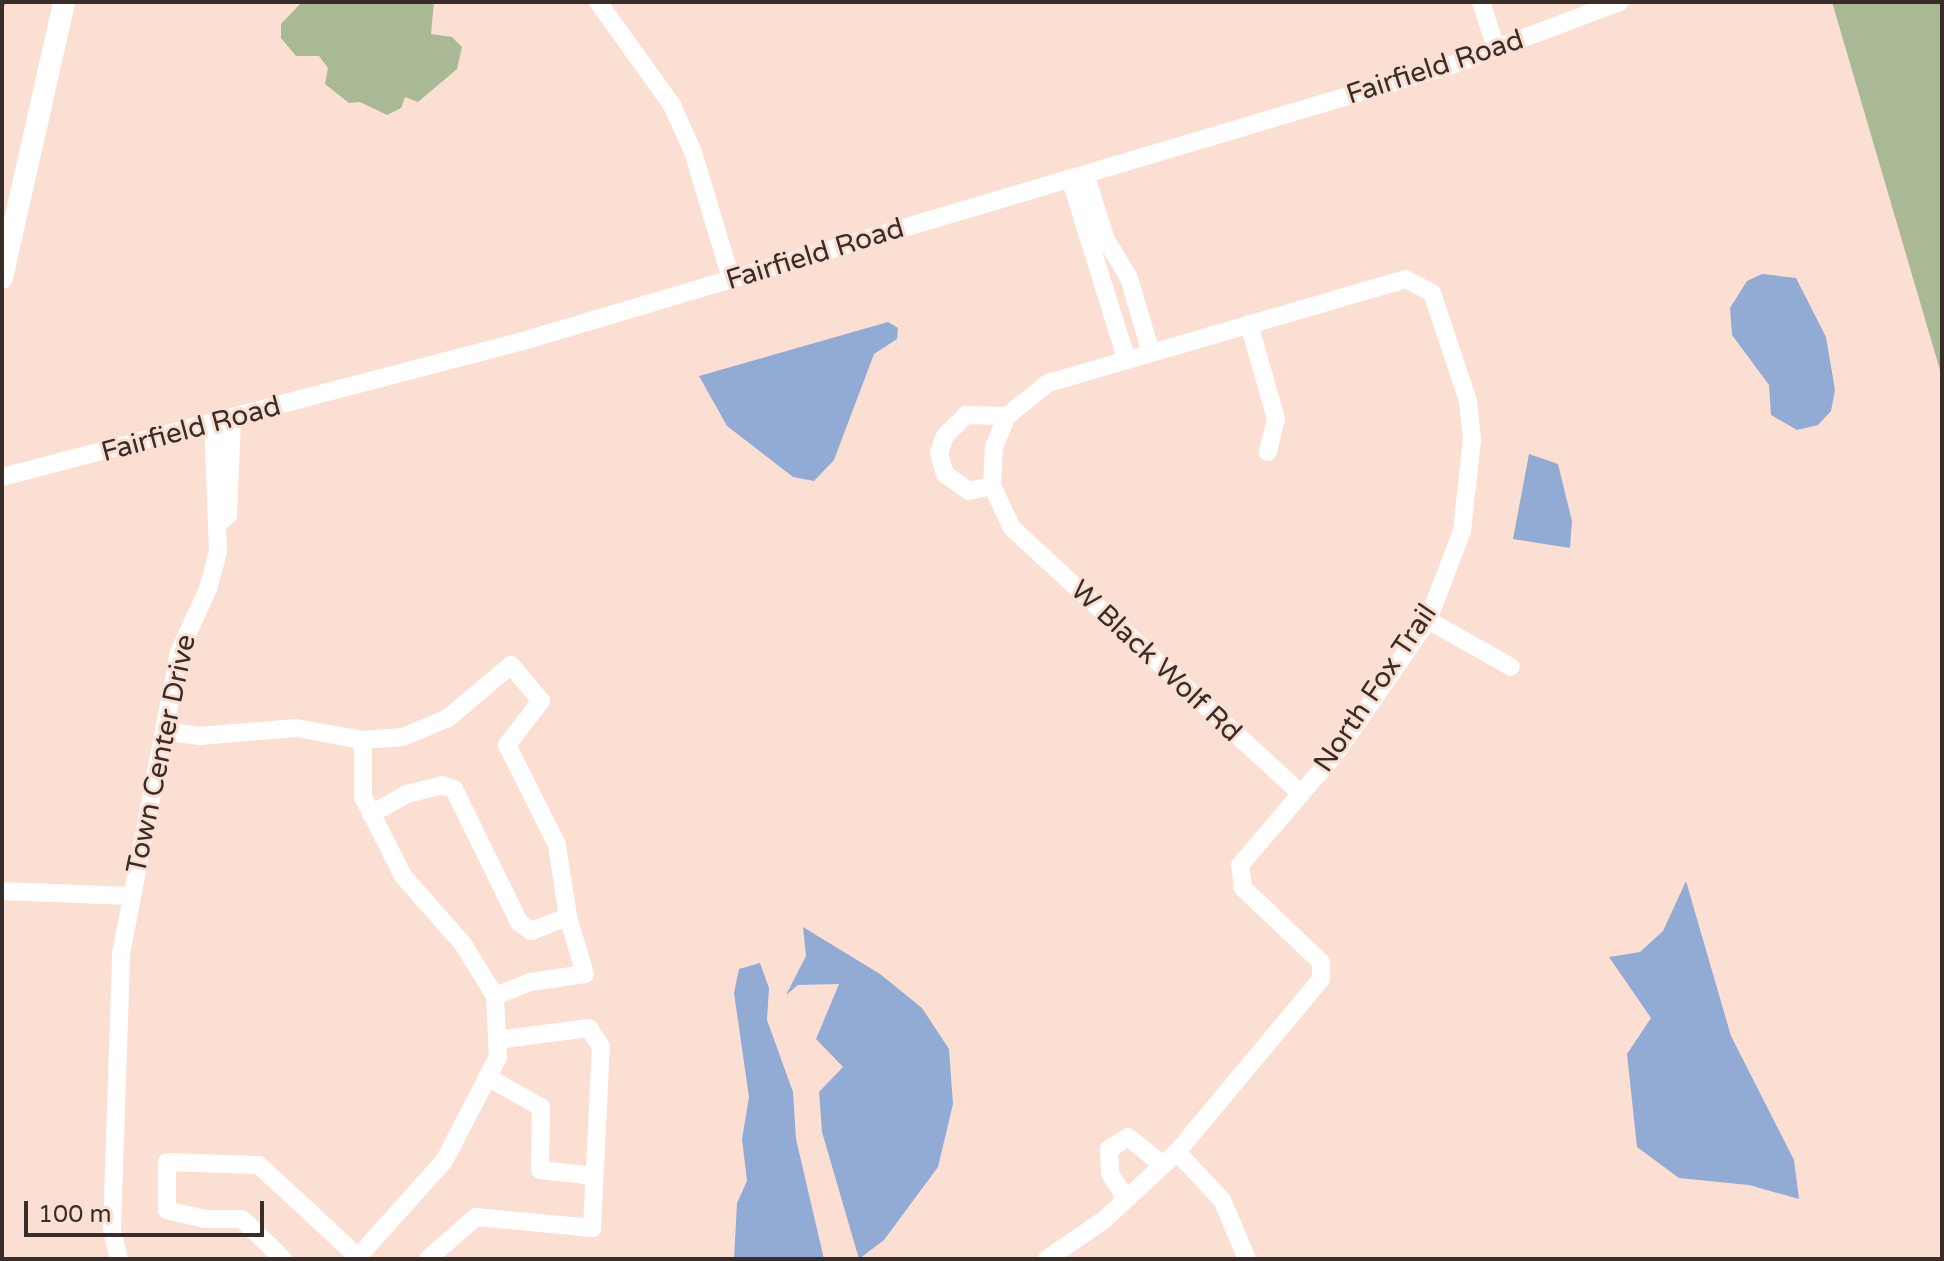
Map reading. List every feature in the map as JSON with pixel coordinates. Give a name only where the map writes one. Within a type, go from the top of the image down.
[{"type":"main road","points":[[2,278],[64,2]]},
{"type":"street","points":[[598,2],[672,105],[693,152],[731,279]]},
{"type":"street","points":[[1481,2],[1496,48]]},
{"type":"street","name":"Fairfield Road","points":[[2,477],[232,418],[731,279],[1496,48],[1619,2]]},
{"type":"street","points":[[1078,176],[1106,240],[1129,278],[1150,350]]},
{"type":"street","points":[[1078,176],[1120,360]]},
{"type":"street","name":"North Fox Trail","points":[[1007,416],[1048,383],[1150,350],[1406,279],[1432,293],[1468,401],[1472,439],[1462,531],[1428,620],[1336,753],[1240,865],[1243,888],[1321,962],[1321,979],[1170,1159],[1126,1199],[1047,1259]]},
{"type":"street","points":[[1249,324],[1276,419],[1268,452]]},
{"type":"street","points":[[966,415],[1007,416],[994,446],[992,486],[969,491],[945,474],[939,453],[945,436],[966,415]]},
{"type":"street","name":"Town Center Drive","points":[[220,522],[228,515],[232,418]]},
{"type":"street","name":"Town Center Drive","points":[[119,1259],[112,1240],[116,1022],[130,896],[183,637],[212,578],[220,522],[213,510],[213,423]]},
{"type":"street","name":"W Black Wolf Rd","points":[[992,486],[1012,528],[1300,793]]},
{"type":"street","points":[[1428,620],[1511,667]]},
{"type":"street","points":[[164,731],[200,736],[296,728],[363,740],[403,737],[448,718],[511,665],[541,701],[507,745],[557,845],[568,917],[585,974],[530,982],[495,996]]},
{"type":"street","points":[[283,1259],[242,1219],[205,1219],[167,1210],[167,1162],[259,1165],[358,1259],[444,1161],[498,1057],[495,996],[463,944],[403,876],[363,797],[363,740]]},
{"type":"street","points":[[371,814],[407,794],[442,785],[454,789],[519,922],[531,931],[568,917]]},
{"type":"street","name":"Town Center Drive","points":[[2,891],[130,896]]},
{"type":"street","points":[[428,1259],[476,1217],[592,1228],[601,1047],[589,1028],[497,1040]]},
{"type":"street","points":[[487,1077],[541,1107],[540,1170],[594,1176]]},
{"type":"street","points":[[1126,1199],[1110,1173],[1109,1149],[1128,1137],[1170,1159],[1222,1200],[1247,1259]]},
{"type":"green space","points":[[302,2],[434,2],[431,34],[452,37],[462,47],[457,69],[418,102],[405,97],[401,108],[387,115],[360,102],[349,103],[325,84],[328,68],[319,56],[296,56],[281,38],[281,24]]},
{"type":"green space","points":[[1832,2],[1942,2],[1942,377]]},
{"type":"water","points":[[1762,274],[1796,278],[1826,337],[1835,390],[1831,411],[1818,425],[1797,430],[1771,415],[1769,385],[1732,335],[1730,308],[1747,281]]},
{"type":"water","points":[[888,322],[898,328],[897,339],[874,354],[834,460],[814,481],[793,477],[727,426],[699,376]]},
{"type":"water","points":[[1529,454],[1558,464],[1572,521],[1570,548],[1513,539]]},
{"type":"water","points":[[1686,881],[1731,1036],[1794,1160],[1799,1199],[1749,1185],[1679,1178],[1637,1147],[1627,1054],[1651,1018],[1609,957],[1640,952],[1663,931]]},
{"type":"water","points":[[803,927],[880,974],[922,1008],[949,1049],[953,1104],[938,1167],[884,1240],[859,1259],[822,1132],[819,1092],[843,1067],[816,1039],[839,984],[798,985],[786,995],[806,956]]},
{"type":"water","points":[[760,963],[769,988],[767,1020],[793,1092],[796,1139],[824,1259],[734,1259],[737,1203],[747,1181],[742,1139],[749,1097],[734,993],[739,969]]}]
